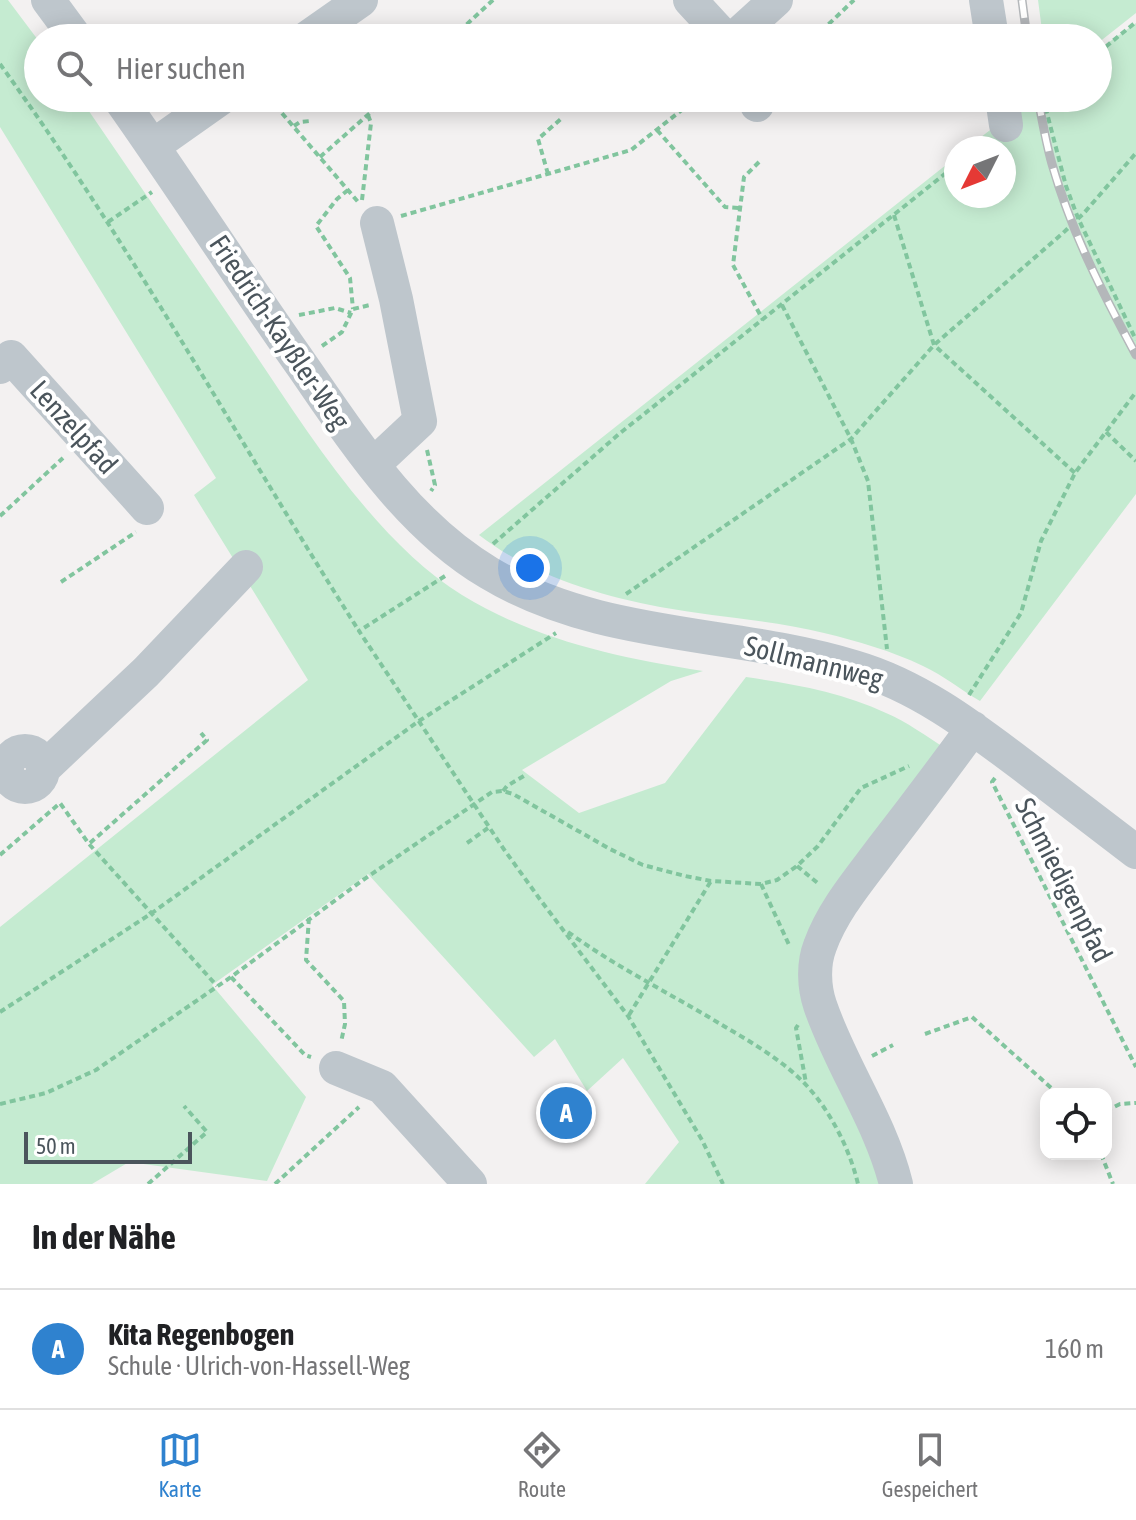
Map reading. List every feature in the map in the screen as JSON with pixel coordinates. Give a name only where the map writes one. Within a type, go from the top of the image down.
[{"type":"street","points":[[48,0],[66,24]]},
{"type":"street","points":[[327,24],[361,0]]},
{"type":"street","points":[[690,0],[712,24]]},
{"type":"street","points":[[749,24],[776,0]]},
{"type":"street","points":[[986,0],[990,24]]},
{"type":"street","name":"Friedrich-Kayßler-Weg","points":[[129,112],[287,345],[373,465],[412,510],[464,558]]},
{"type":"street","points":[[153,146],[201,112]]},
{"type":"street","points":[[373,465],[420,421],[396,299],[377,223]]},
{"type":"street","name":"Lenzelpfad","points":[[0,367],[11,357],[147,508]]},
{"type":"street","name":"Sollmannweg","points":[[464,558],[511,586],[560,606],[633,627],[789,651],[855,667],[907,687],[965,722],[1136,852]]},
{"type":"street","points":[[13,758],[146,672],[246,567]]},
{"type":"street","points":[[896,1184],[876,1127],[821,1007],[815,989],[815,967],[818,948],[842,902],[965,722]]},
{"type":"street","points":[[336,1068],[382,1087],[470,1184]]},
{"type":"path","points":[[829,24],[854,0]]},
{"type":"path","points":[[466,24],[490,1]]},
{"type":"path","points":[[1112,42],[1136,22]]},
{"type":"path","points":[[0,64],[24,98]]},
{"type":"path","points":[[34,112],[108,222],[359,631],[489,828],[628,1016],[702,1140],[723,1184]]},
{"type":"path","points":[[282,112],[362,206],[371,123],[368,115]]},
{"type":"path","points":[[320,157],[371,112]]},
{"type":"path","points":[[377,223],[631,150],[680,112]]},
{"type":"path","points":[[1047,112],[1066,186],[1078,218],[1136,340]]},
{"type":"path","points":[[548,174],[538,139],[562,118]]},
{"type":"path","points":[[294,126],[310,121]]},
{"type":"path","points":[[657,130],[725,207],[740,208]]},
{"type":"path","points":[[615,601],[851,439],[934,345],[1078,218],[1136,153]]},
{"type":"path","points":[[759,162],[744,177],[733,265],[763,320]]},
{"type":"path","points":[[359,631],[464,558],[944,175]]},
{"type":"path","points":[[317,350],[342,332],[352,311],[350,278],[316,226],[348,190]]},
{"type":"path","points":[[108,222],[152,192]]},
{"type":"path","points":[[894,215],[934,345],[1075,473]]},
{"type":"path","points":[[293,316],[335,308],[352,311],[396,299]]},
{"type":"path","points":[[782,305],[851,439],[868,481],[887,657]]},
{"type":"path","points":[[965,722],[1021,613],[1041,541],[1075,473],[1136,392]]},
{"type":"path","points":[[420,421],[435,485],[428,496]]},
{"type":"path","points":[[1106,431],[1136,461]]},
{"type":"path","points":[[0,516],[85,439]]},
{"type":"path","points":[[61,582],[148,524],[147,508]]},
{"type":"path","points":[[0,1012],[152,913],[419,721],[564,628]]},
{"type":"path","points":[[89,844],[207,740],[201,733]]},
{"type":"path","name":"Schmiedigenpfad","points":[[1011,757],[992,782],[1136,1067]]},
{"type":"path","points":[[850,790],[921,761]]},
{"type":"path","points":[[503,791],[527,774]]},
{"type":"path","points":[[0,1104],[46,1093],[96,1070],[492,792],[513,794],[643,865],[711,881],[761,884],[777,880],[818,846],[861,788]]},
{"type":"path","points":[[0,855],[60,803],[89,844],[217,986]]},
{"type":"path","points":[[467,843],[489,828]]},
{"type":"path","points":[[797,866],[818,883]]},
{"type":"path","points":[[628,1016],[711,881]]},
{"type":"path","points":[[231,977],[305,1055],[336,1068],[345,1024],[344,1001],[306,960],[309,918]]},
{"type":"path","points":[[563,929],[597,953],[740,1035],[806,1085],[844,1145],[858,1184]]},
{"type":"path","points":[[925,1034],[972,1017],[1051,1088]]},
{"type":"path","points":[[275,1184],[382,1087]]},
{"type":"path","points":[[1112,1108],[1136,1103]]},
{"type":"path","points":[[148,1184],[207,1132],[184,1106]]},
{"type":"path","points":[[1103,1160],[1113,1184]]},
{"type":"green space","points":[[0,0],[8,0],[26,24],[24,112],[90,112],[320,449],[345,483],[401,546],[462,595],[520,624],[549,636],[609,653],[703,671],[671,681],[522,770],[579,813],[665,783],[746,677],[835,694],[869,706],[945,748],[811,925],[890,1184],[645,1184],[679,1142],[623,1058],[587,1091],[555,1039],[534,1057],[368,874],[212,985],[306,1097],[267,1181],[129,1162],[92,1184],[0,1184],[0,927],[308,680],[194,495],[216,478],[0,127]]},
{"type":"green space","points":[[1038,0],[1136,0],[1136,13],[1112,32],[1112,24],[1041,24]]},
{"type":"green space","points":[[1136,23],[1136,494],[980,701],[930,670],[874,647],[804,629],[660,607],[612,596],[543,572],[479,535],[944,167],[944,208],[1016,208],[1016,136],[982,136],[1013,112],[1112,112],[1112,40]]},
{"type":"railway","points":[[1022,0],[1025,24]]},
{"type":"railway","points":[[1041,112],[1050,156],[1068,214],[1136,355]]},
{"type":"place","name":"Kita Regenbogen","points":[[566,1113]]}]
